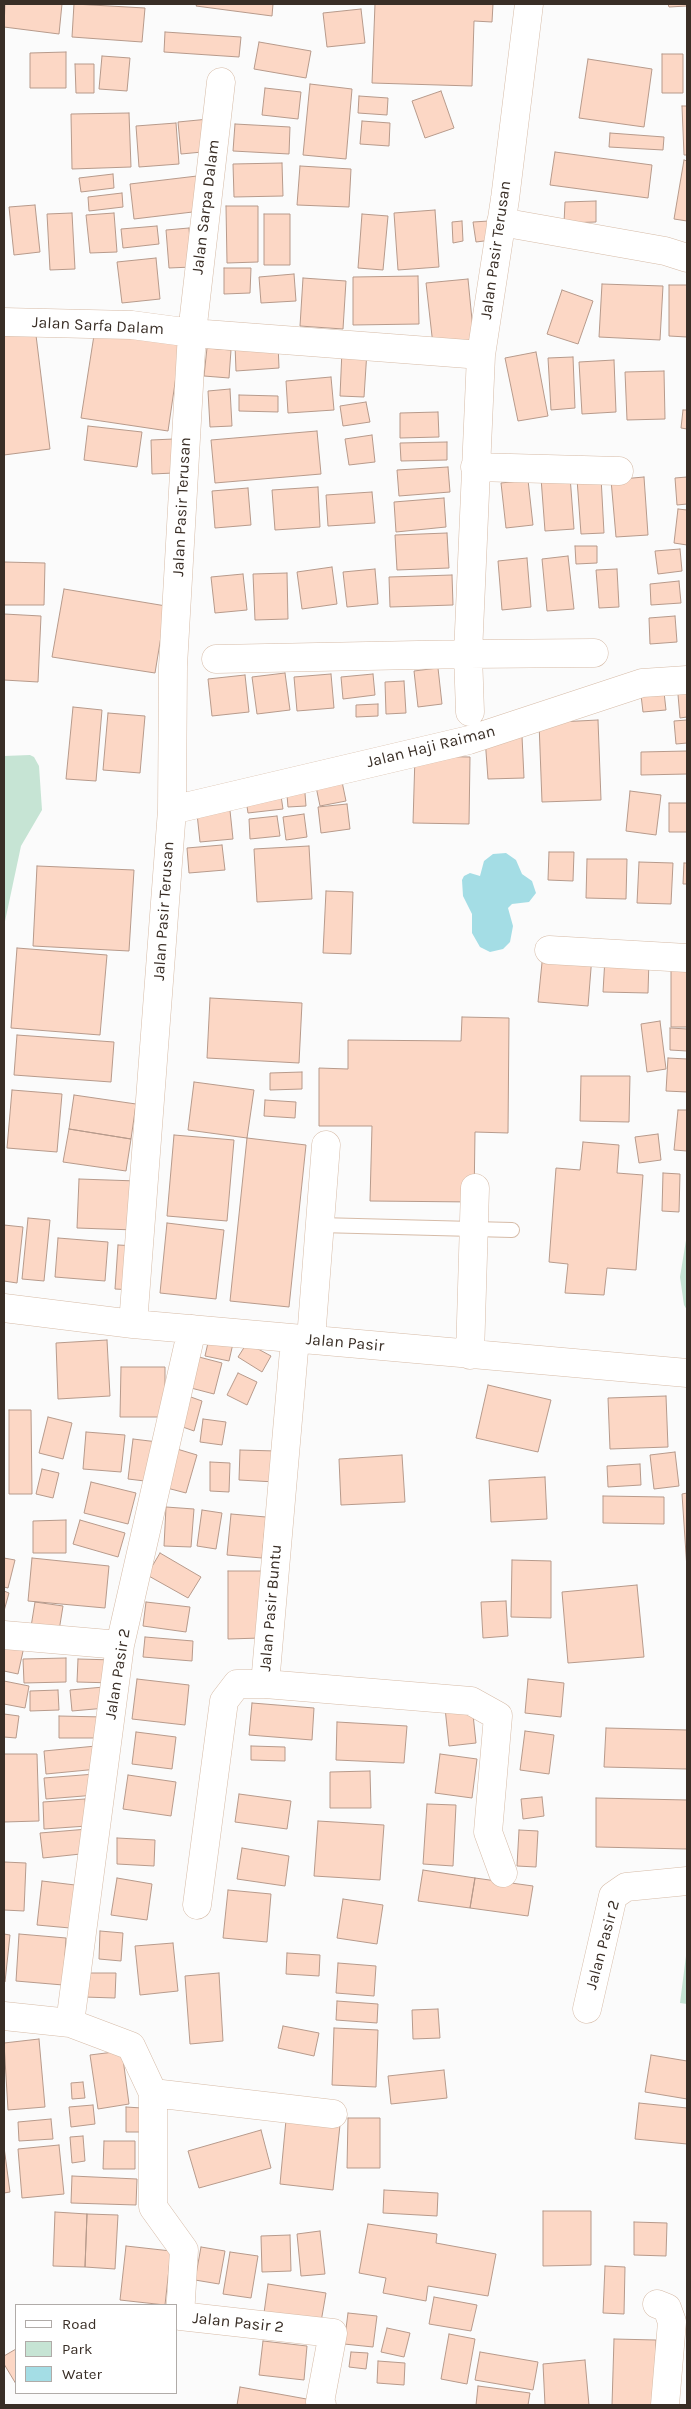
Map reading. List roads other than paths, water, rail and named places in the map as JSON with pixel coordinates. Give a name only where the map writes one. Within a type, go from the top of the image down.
[{"type":"street","name":"Jalan Pasir Terusan","points":[[470,712],[468,654],[480,355],[501,222],[529,4]]},
{"type":"street","name":"Jalan Sarpa Dalam","points":[[192,332],[221,82]]},
{"type":"street","points":[[501,222],[665,251],[687,258]]},
{"type":"street","name":"Jalan Sarfa Dalam","points":[[4,322],[132,325],[192,332]]},
{"type":"street","name":"Jalan Pasir Terusan","points":[[133,1324],[172,810],[174,666],[192,332]]},
{"type":"street","points":[[192,332],[480,355]]},
{"type":"street","points":[[475,467],[619,471]]},
{"type":"street","points":[[216,659],[594,653]]},
{"type":"street","name":"Jalan Haji Raiman","points":[[172,810],[469,740],[642,683],[687,680]]},
{"type":"street","points":[[549,950],[687,958]]},
{"type":"street","name":"Jalan Pasir Buntu","points":[[197,1905],[224,1701],[237,1684],[264,1684],[303,1339],[319,1225],[326,1145]]},
{"type":"street","points":[[470,1355],[475,1188]]},
{"type":"street","name":"Jalan Pasir","points":[[4,1308],[133,1324],[687,1373]]},
{"type":"street","name":"Jalan Pasir 2","points":[[70,2023],[120,1645],[192,1329]]},
{"type":"street","points":[[4,1635],[120,1645]]},
{"type":"street","points":[[264,1684],[471,1700],[498,1716],[488,1832],[503,1873]]},
{"type":"street","name":"Jalan Pasir 2","points":[[587,2009],[613,1896],[626,1887],[687,1881]]},
{"type":"street","name":"Jalan Pasir 2","points":[[4,2016],[70,2023],[131,2046],[153,2093],[153,2207],[184,2250],[180,2316],[333,2333],[320,2402],[322,2405]]},
{"type":"street","points":[[153,2093],[332,2114]]},
{"type":"street","points":[[658,2304],[667,2308],[672,2322],[665,2405]]},
{"type":"lane","points":[[319,1225],[512,1230]]},
{"type":"water","points":[[506,853],[516,860],[522,874],[532,881],[536,893],[529,902],[512,904],[508,908],[513,926],[510,942],[503,949],[490,952],[480,947],[472,933],[472,914],[463,896],[462,880],[464,876],[470,873],[480,876],[484,861],[493,854]]}]
